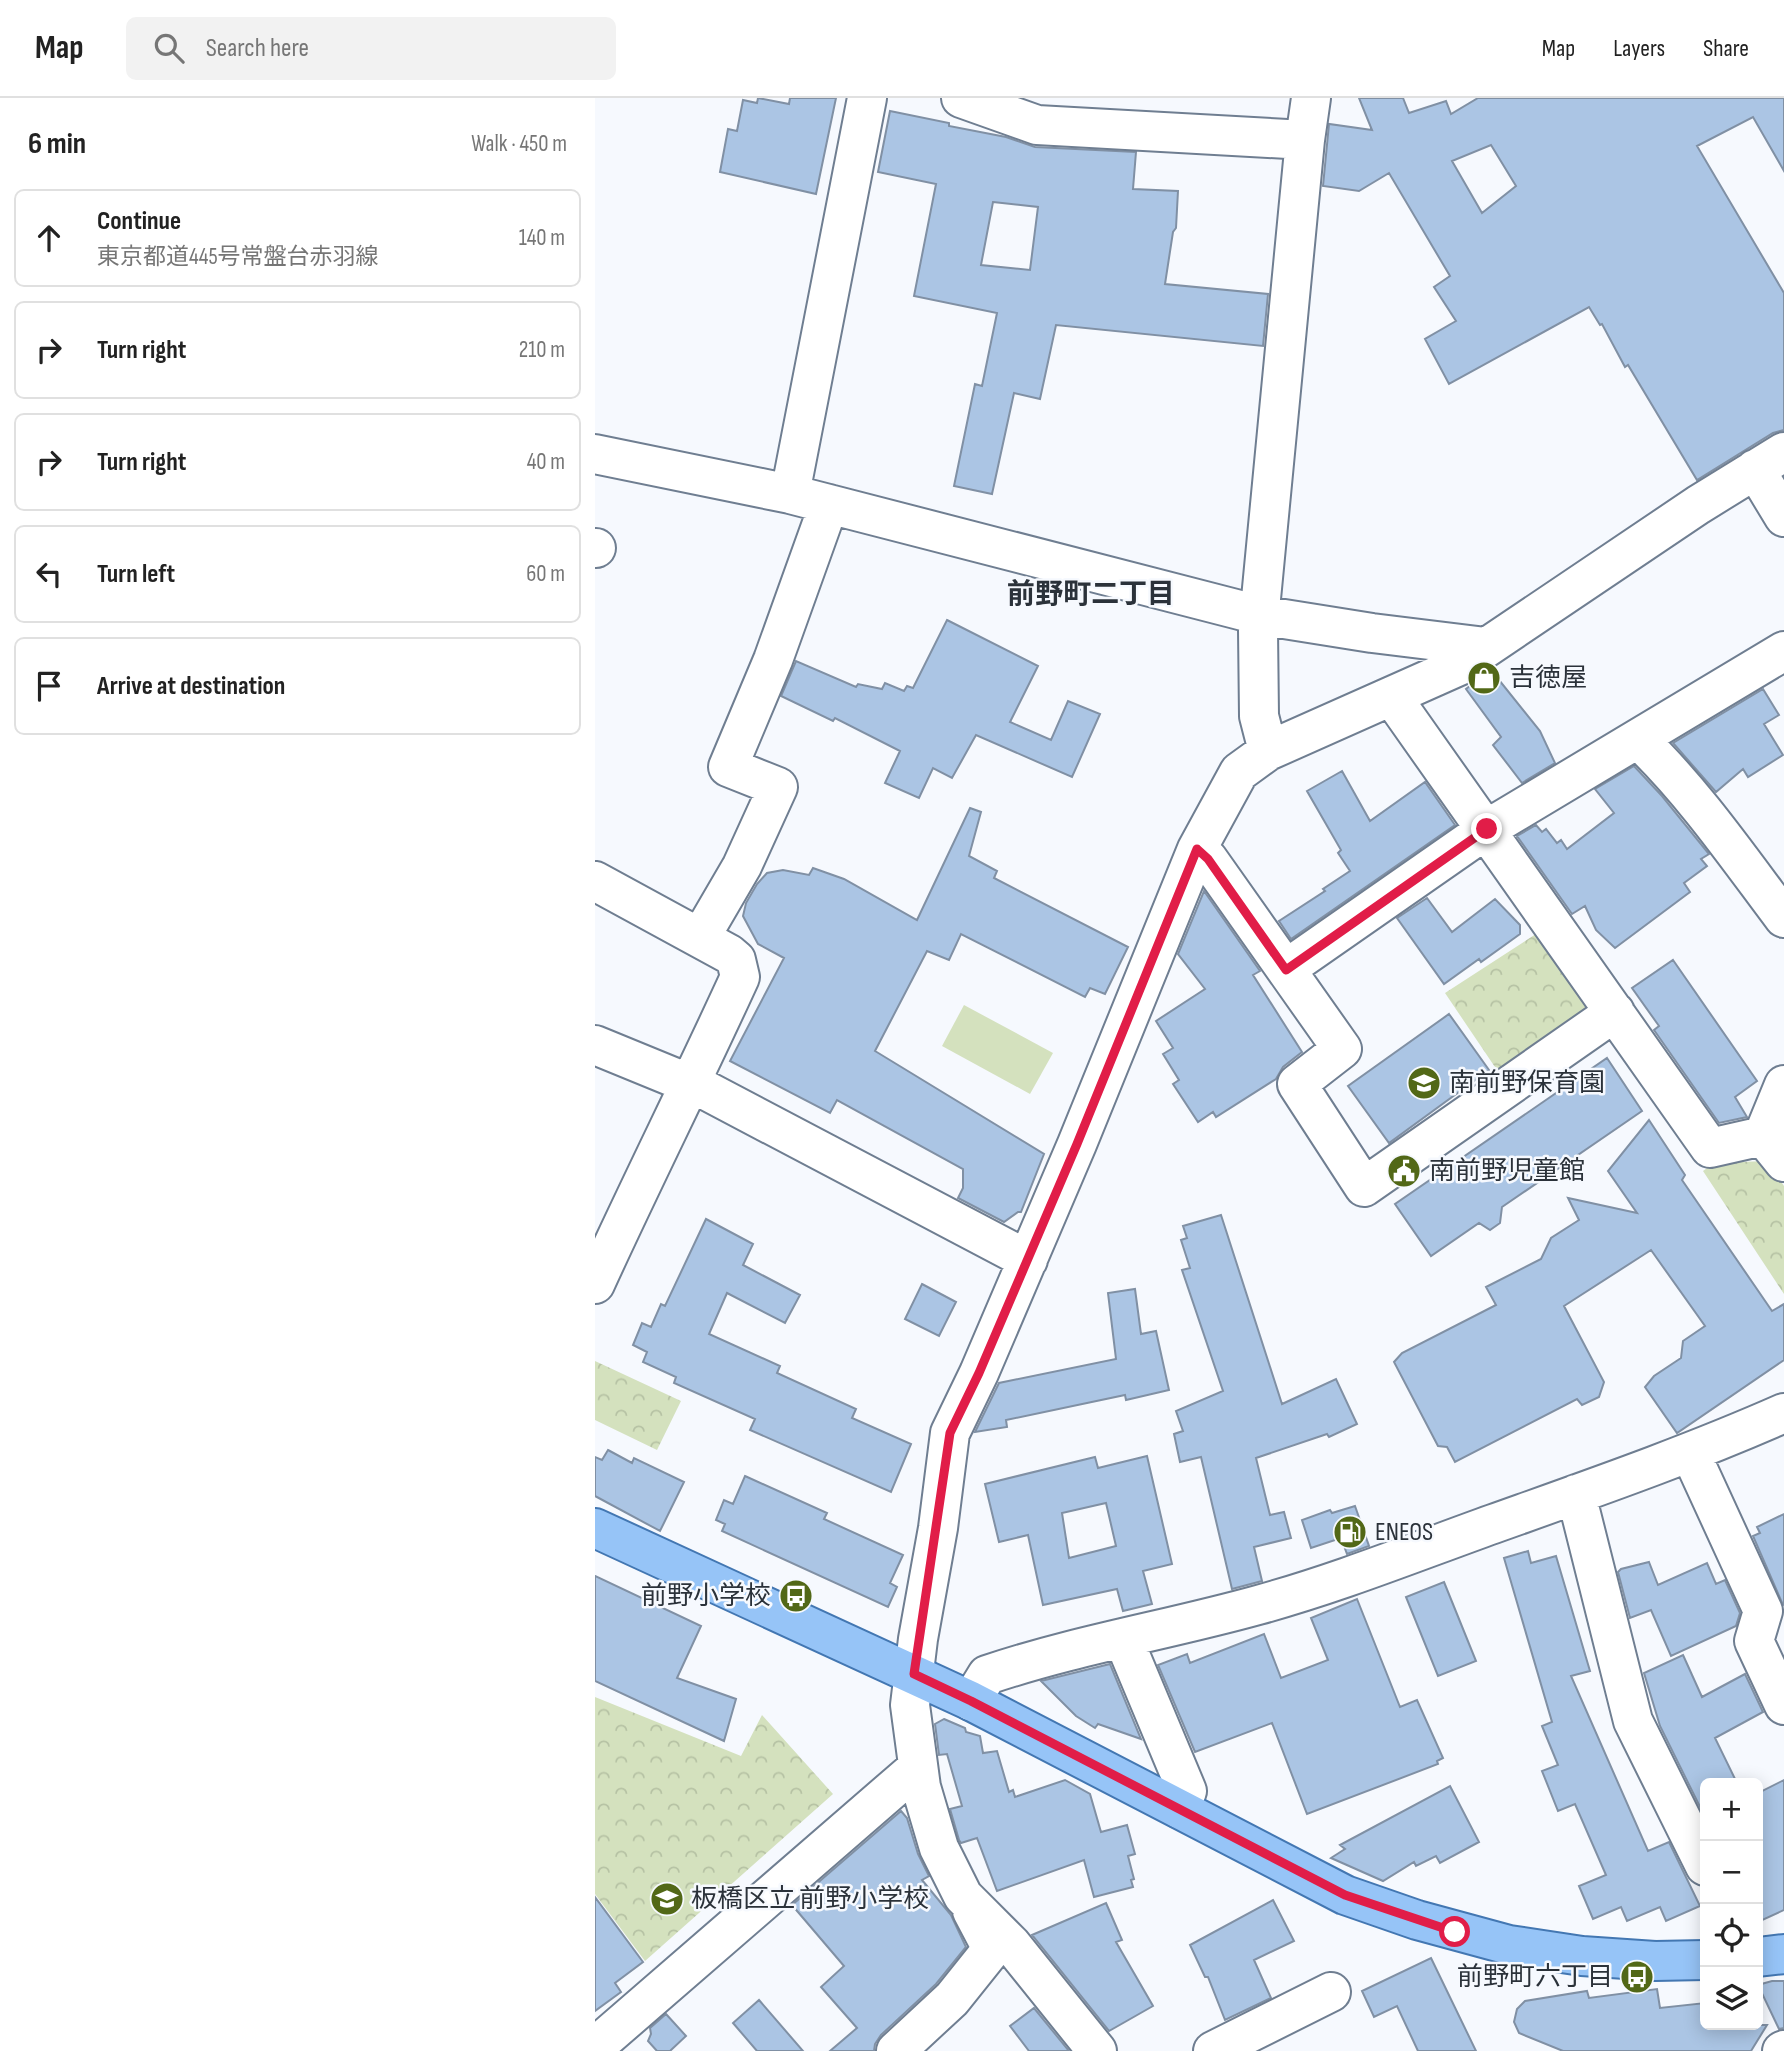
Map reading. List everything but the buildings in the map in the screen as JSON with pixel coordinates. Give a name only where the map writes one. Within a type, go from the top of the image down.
[{"type":"main road","points":[[595,1528],[971,1701],[1345,1895],[1455,1932],[1509,1945],[1582,1956],[1655,1962],[1700,1960]]},
{"type":"main road","points":[[1763,1956],[1784,1954]]},
{"type":"street","points":[[790,494],[867,98]]},
{"type":"street","points":[[961,98],[1037,125],[1304,140]]},
{"type":"street","points":[[1268,751],[1259,716],[1259,615],[1304,140],[1311,98]]},
{"type":"street","points":[[595,454],[790,494],[1259,615],[1486,647]]},
{"type":"street","points":[[897,2051],[952,1999],[992,1950],[939,1848],[917,1768],[910,1705],[950,1433],[1028,1260],[1197,849],[1238,772],[1268,751],[1443,675],[1698,504],[1769,460],[1784,517]]},
{"type":"street","points":[[700,938],[742,866],[778,787],[728,767],[773,660],[829,504]]},
{"type":"street","points":[[1286,970],[1487,829],[1784,651]]},
{"type":"street","points":[[1392,697],[1710,1148],[1774,1149],[1784,1085]]},
{"type":"street","points":[[1639,740],[1660,759],[1703,810],[1784,918]]},
{"type":"street","points":[[1197,849],[1208,859],[1342,1049],[1297,1084],[1364,1187],[1615,1012]]},
{"type":"street","points":[[595,881],[729,954],[736,960],[740,977],[595,1284]]},
{"type":"street","points":[[595,1045],[692,1083],[1028,1260]]},
{"type":"street","points":[[971,1701],[987,1675],[1259,1605],[1406,1556],[1576,1494],[1690,1452],[1784,1413]]},
{"type":"street","points":[[1690,1452],[1763,1612],[1754,1641],[1784,1705]]},
{"type":"street","points":[[1576,1494],[1633,1721],[1700,1856]]},
{"type":"street","points":[[1123,1638],[1187,1791],[1180,1809]]},
{"type":"street","points":[[595,2047],[917,1768]]},
{"type":"street","points":[[963,1896],[1011,1944],[1097,2051]]},
{"type":"street","points":[[1213,2051],[1331,1992]]},
{"type":"green space","points":[[1542,930],[1593,1005],[1501,1076],[1445,993]]},
{"type":"green space","points":[[964,1005],[1053,1053],[1030,1094],[942,1046]]},
{"type":"green space","points":[[1767,1161],[1784,1186],[1784,1294],[1703,1171],[1714,1163]]},
{"type":"green space","points":[[595,1361],[681,1401],[657,1450],[595,1420]]},
{"type":"green space","points":[[595,1697],[741,1756],[762,1715],[833,1794],[645,1961],[595,1894]]},
{"type":"place","name":"吉徳屋","points":[[1484,678]]},
{"type":"place","name":"南前野保育園","points":[[1424,1083]]},
{"type":"place","name":"南前野児童館","points":[[1404,1171]]},
{"type":"place","name":"ENEOS","points":[[1350,1532]]},
{"type":"place","name":"前野小学校","points":[[796,1596]]},
{"type":"place","name":"板橋区立 前野小学校","points":[[667,1899]]},
{"type":"place","name":"前野町六丁目","points":[[1637,1977]]},
{"type":"district","name":"前野町二丁目","points":[[1091,594]]},
{"type":"route","points":[[1455,1932],[1345,1895],[914,1674],[938,1528],[950,1433],[979,1373],[1077,1144],[1197,849],[1208,859],[1286,970],[1487,829]]}]
